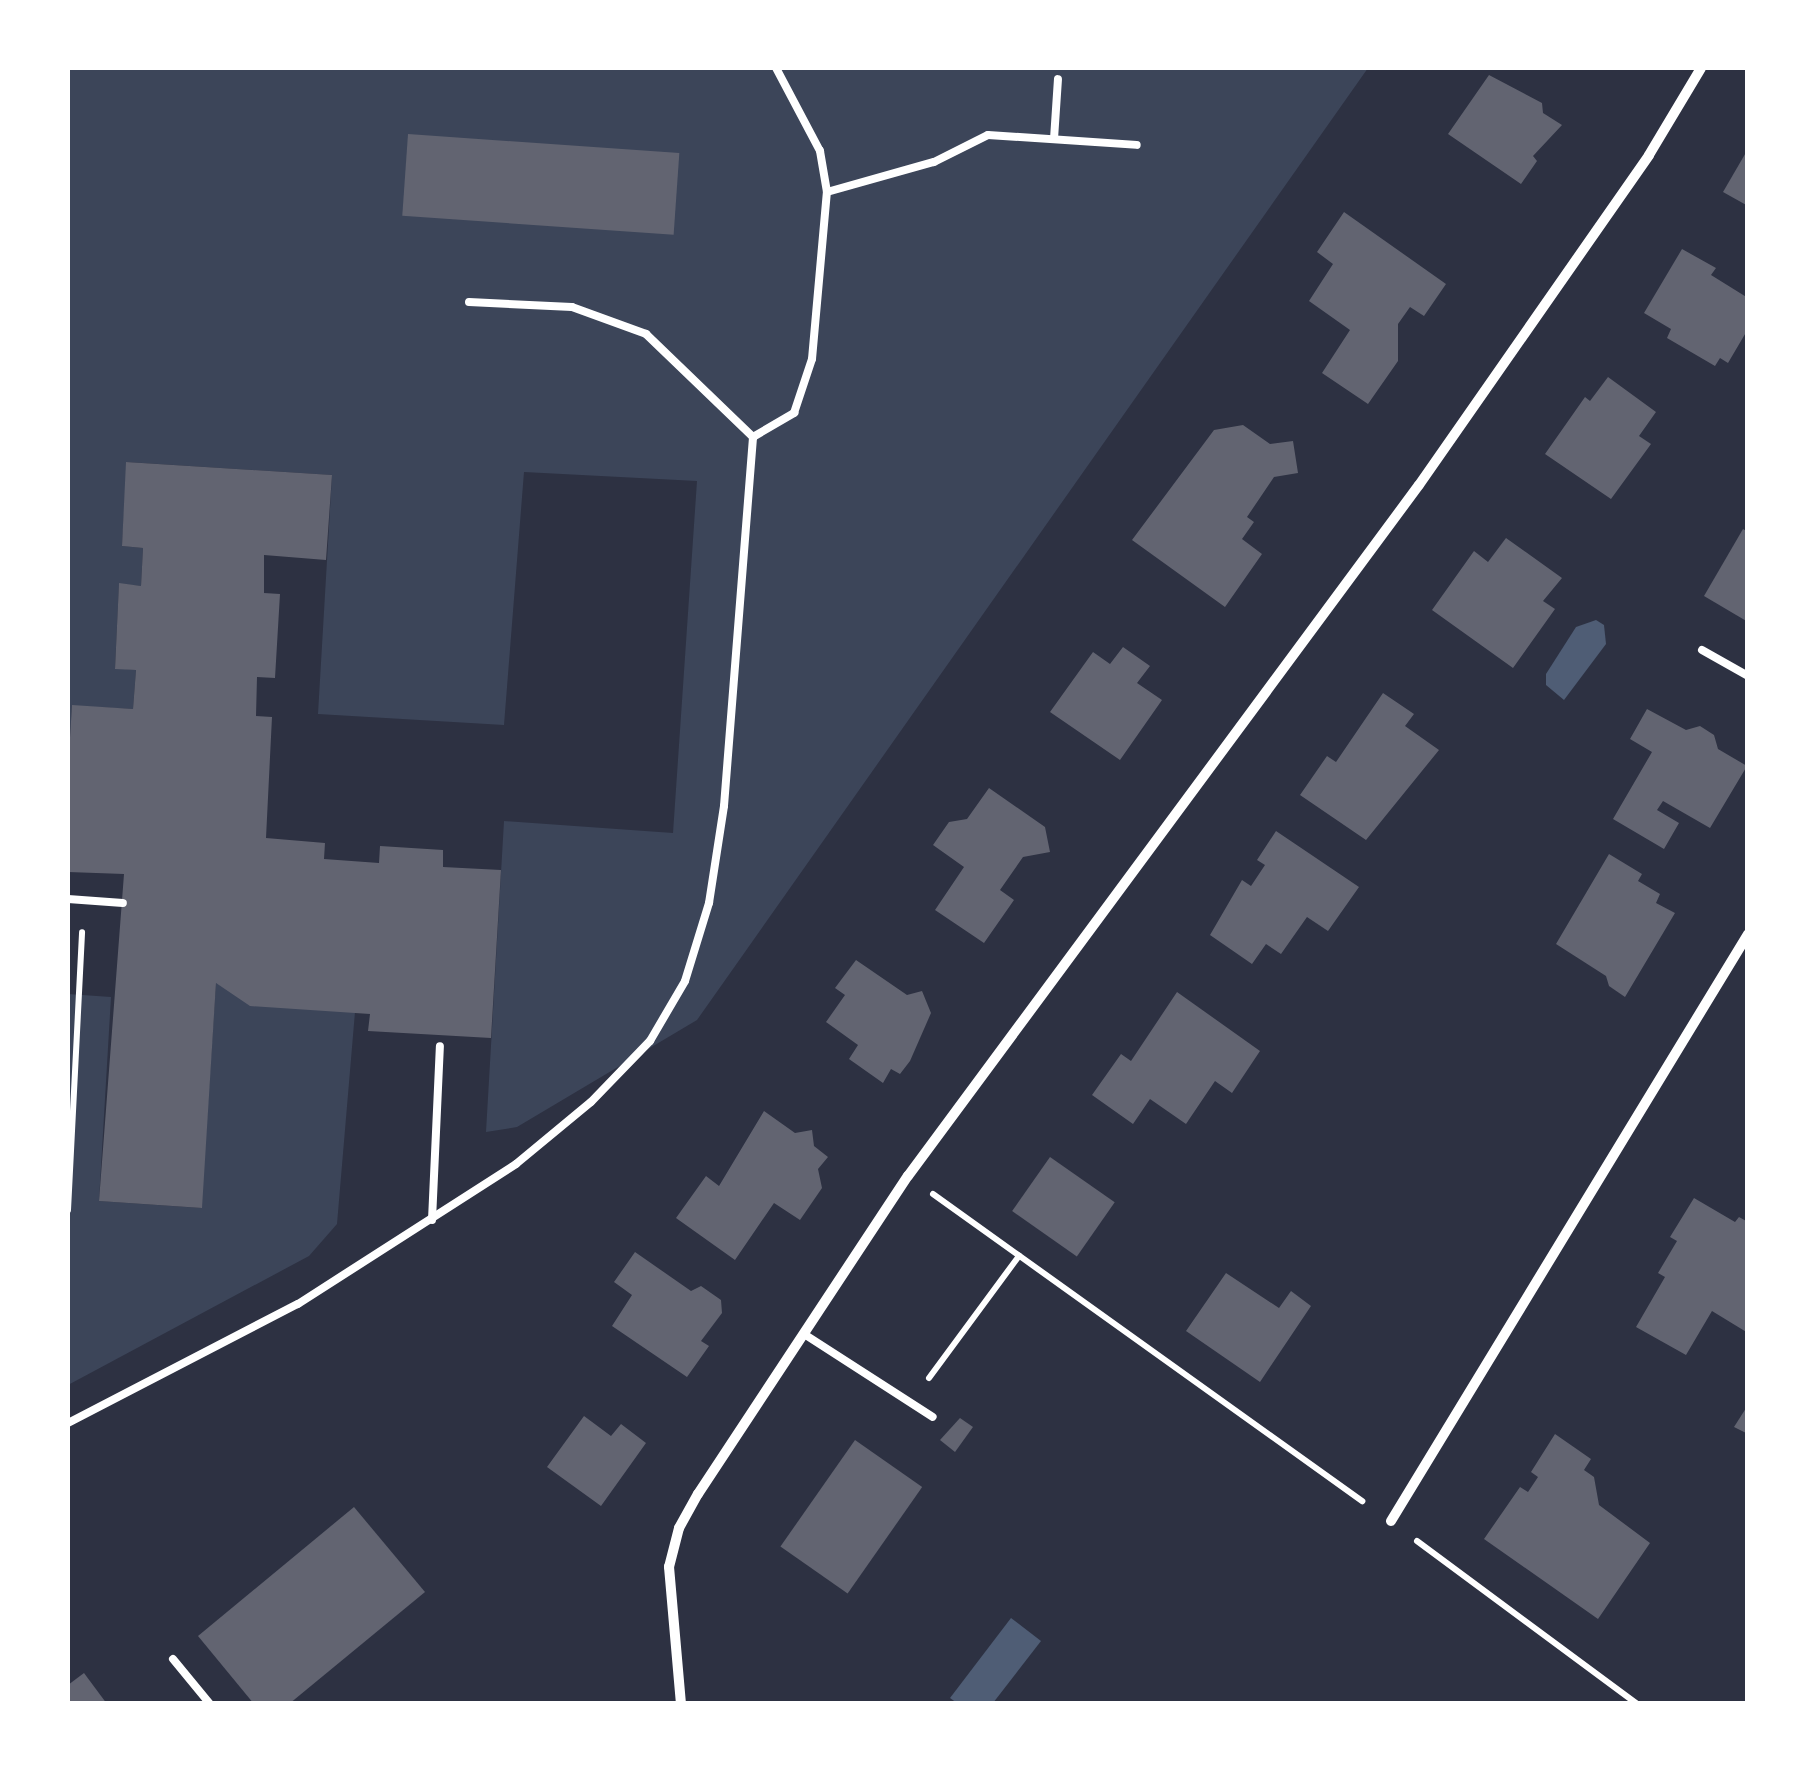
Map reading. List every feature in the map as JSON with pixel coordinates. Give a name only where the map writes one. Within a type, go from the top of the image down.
[{"type":"street","points":[[682,1704],[669,1567],[679,1528],[908,1176],[1419,485],[1650,155],[1701,68]]},
{"type":"street","points":[[1391,1522],[1748,934]]},
{"type":"lane","points":[[753,437],[794,413],[812,360],[827,192],[820,151],[776,68]]},
{"type":"lane","points":[[1054,139],[1058,80]]},
{"type":"lane","points":[[827,192],[934,162],[988,135],[1137,145]]},
{"type":"lane","points":[[470,302],[572,306],[646,334],[753,437]]},
{"type":"lane","points":[[68,1423],[298,1304],[432,1220],[591,1102],[650,1040],[685,981],[709,902],[724,806],[753,437]]},
{"type":"lane","points":[[1702,650],[1748,676]]},
{"type":"lane","points":[[68,899],[124,903]]},
{"type":"lane","points":[[432,1220],[440,1046]]},
{"type":"lane","points":[[804,1334],[933,1418]]},
{"type":"lane","points":[[173,1659],[210,1704]]},
{"type":"path","points":[[68,1210],[84,900]]},
{"type":"path","points":[[908,1176],[1391,1522],[1637,1704]]},
{"type":"path","points":[[910,1404],[1019,1256]]},
{"type":"shaded area","points":[[68,68],[1368,68],[697,1020],[517,1127],[486,1132],[504,821],[673,833],[697,481],[524,472],[504,725],[318,714],[332,475],[127,462],[122,546],[143,548],[141,586],[119,584],[115,668],[136,670],[133,709],[72,706],[68,769]]},
{"type":"shaded area","points":[[1596,620],[1604,625],[1606,644],[1564,700],[1546,685],[1546,674],[1576,627]]},
{"type":"shaded area","points":[[216,983],[355,1012],[337,1224],[309,1256],[68,1385],[68,994],[111,997],[99,1201],[201,1208]]},
{"type":"shaded area","points":[[1011,1618],[1041,1641],[993,1703],[957,1703],[950,1698]]},
{"type":"building","points":[[1489,75],[1542,103],[1543,113],[1562,125],[1533,156],[1537,161],[1521,184],[1448,134]]},
{"type":"building","points":[[408,134],[679,153],[674,235],[402,216]]},
{"type":"building","points":[[1748,149],[1748,206],[1723,192]]},
{"type":"building","points":[[1344,212],[1446,284],[1424,316],[1410,307],[1398,324],[1398,361],[1368,404],[1322,373],[1350,330],[1309,301],[1333,264],[1317,252]]},
{"type":"building","points":[[1682,249],[1716,268],[1711,275],[1748,298],[1748,329],[1728,363],[1720,358],[1715,366],[1667,338],[1671,329],[1644,313]]},
{"type":"building","points":[[1608,377],[1656,412],[1639,436],[1651,444],[1611,499],[1545,454],[1585,397],[1590,401]]},
{"type":"building","points":[[1243,425],[1270,444],[1293,441],[1298,473],[1274,477],[1247,517],[1254,522],[1242,539],[1262,554],[1225,607],[1132,540],[1214,430]]},
{"type":"building","points":[[126,462],[332,475],[326,560],[264,555],[264,593],[280,594],[275,678],[257,677],[256,716],[272,717],[266,838],[325,843],[324,859],[379,863],[380,846],[443,850],[443,867],[501,870],[491,1038],[368,1031],[370,1014],[250,1006],[216,983],[202,1208],[99,1201],[124,874],[68,872],[68,769],[72,705],[133,709],[136,670],[115,669],[119,583],[141,586],[143,548],[122,546]]},
{"type":"building","points":[[1743,529],[1748,532],[1748,622],[1704,596]]},
{"type":"building","points":[[1506,538],[1562,578],[1543,601],[1555,609],[1513,668],[1432,610],[1474,551],[1488,562]]},
{"type":"building","points":[[1123,647],[1150,666],[1137,683],[1162,700],[1120,760],[1050,712],[1093,652],[1110,664]]},
{"type":"building","points":[[1383,693],[1414,714],[1405,726],[1439,750],[1366,840],[1300,795],[1327,756],[1336,762]]},
{"type":"building","points":[[1647,709],[1686,730],[1700,726],[1714,735],[1718,749],[1747,766],[1710,828],[1663,801],[1657,810],[1679,823],[1664,849],[1613,819],[1652,752],[1630,739]]},
{"type":"building","points":[[989,788],[1045,827],[1050,852],[1023,857],[1000,890],[1014,900],[984,943],[935,910],[964,867],[933,845],[949,822],[967,819]]},
{"type":"building","points":[[1276,831],[1359,887],[1328,931],[1307,917],[1281,954],[1266,944],[1252,964],[1210,935],[1242,880],[1251,886],[1265,865],[1257,860]]},
{"type":"building","points":[[1609,854],[1642,874],[1638,881],[1660,894],[1656,903],[1675,913],[1625,997],[1609,986],[1606,976],[1556,944]]},
{"type":"building","points":[[856,960],[907,995],[922,991],[931,1013],[910,1061],[900,1074],[891,1069],[883,1083],[849,1059],[858,1045],[826,1022],[845,995],[835,988]]},
{"type":"building","points":[[1177,992],[1260,1051],[1232,1093],[1215,1081],[1186,1124],[1150,1099],[1133,1124],[1092,1095],[1121,1054],[1131,1061]]},
{"type":"building","points":[[764,1111],[795,1133],[812,1130],[814,1146],[828,1157],[818,1169],[822,1188],[800,1220],[774,1203],[735,1260],[676,1218],[706,1176],[719,1186]]},
{"type":"building","points":[[1050,1157],[1115,1202],[1077,1256],[1012,1211]]},
{"type":"building","points":[[1694,1198],[1735,1222],[1739,1217],[1748,1222],[1748,1333],[1712,1311],[1686,1355],[1636,1327],[1665,1277],[1658,1273],[1677,1241],[1670,1237]]},
{"type":"building","points":[[635,1252],[691,1291],[701,1286],[721,1300],[722,1313],[701,1341],[709,1346],[687,1377],[612,1326],[632,1295],[614,1282]]},
{"type":"building","points":[[1226,1273],[1279,1308],[1291,1291],[1311,1306],[1260,1382],[1186,1331]]},
{"type":"building","points":[[1748,1405],[1748,1434],[1734,1427]]},
{"type":"building","points":[[584,1416],[611,1436],[621,1424],[646,1443],[601,1506],[547,1467]]},
{"type":"building","points":[[960,1418],[973,1427],[955,1452],[940,1440]]},
{"type":"building","points":[[1555,1434],[1591,1459],[1584,1470],[1594,1477],[1599,1505],[1650,1543],[1598,1619],[1484,1539],[1520,1487],[1528,1492],[1538,1477],[1531,1472]]},
{"type":"building","points":[[855,1440],[922,1487],[848,1594],[780,1546]]},
{"type":"building","points":[[354,1507],[425,1592],[289,1704],[254,1704],[198,1636]]},
{"type":"building","points":[[84,1673],[107,1704],[68,1704],[68,1685]]}]
